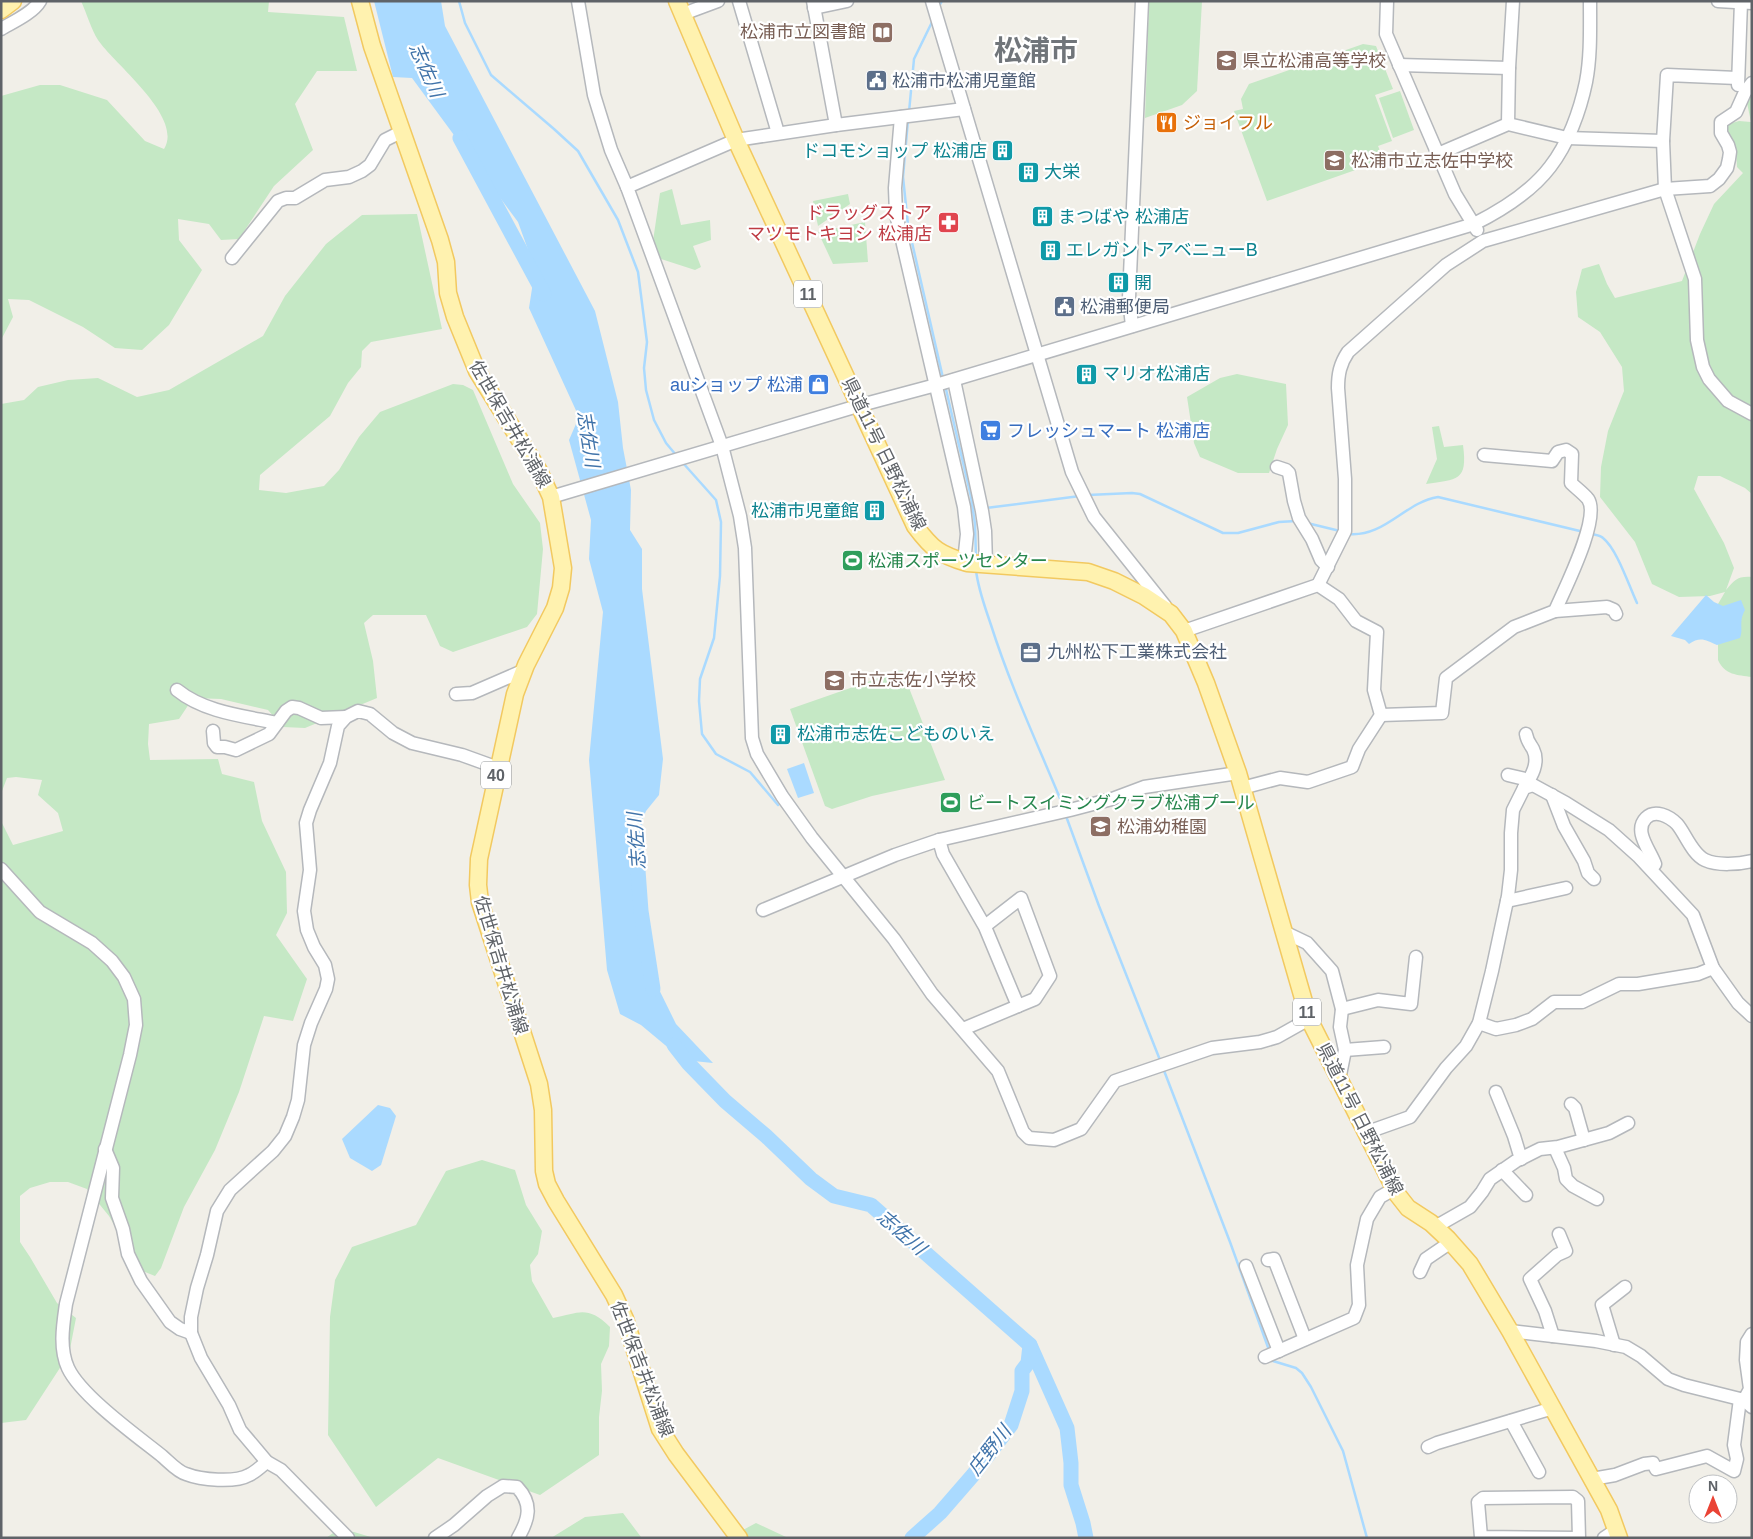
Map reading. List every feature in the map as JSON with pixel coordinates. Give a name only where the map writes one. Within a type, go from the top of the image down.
[{"type":"main road","points":[[1,10],[13,1]]},
{"type":"main road","name":"佐世保吉井松浦線","points":[[360,1],[372,46],[440,240],[446,262],[448,293],[455,317],[477,371],[539,471],[558,495],[563,568],[561,588],[555,608],[515,694],[479,859],[478,885],[480,902],[538,1084],[543,1110],[544,1171],[547,1184],[614,1295],[625,1319],[660,1429],[676,1454],[738,1538]]},
{"type":"main road","name":"県道11号 日野松浦線","points":[[680,8],[736,140],[915,526],[930,546],[948,557],[966,562],[1088,572],[1114,581],[1144,596],[1171,614],[1184,631],[1206,683],[1240,780],[1309,1020],[1394,1189],[1408,1208],[1452,1242],[1470,1264],[1510,1331],[1609,1510],[1613,1535]]},
{"type":"street","points":[[1,29],[28,13],[40,1]]},
{"type":"street","points":[[578,1],[594,95],[611,150],[627,186],[722,446],[740,516],[745,548],[752,738],[757,754],[782,796],[812,838],[845,876],[894,939],[932,994],[964,1029],[998,1071],[1023,1132],[1030,1138],[1054,1140],[1081,1129],[1114,1081],[1212,1048],[1260,1042],[1278,1037],[1309,1020]]},
{"type":"street","points":[[680,8],[718,1]]},
{"type":"street","points":[[739,1],[778,133]]},
{"type":"street","points":[[836,125],[814,4],[847,1]]},
{"type":"street","points":[[932,1],[1072,472],[1094,517],[1171,614]]},
{"type":"street","points":[[1132,326],[1129,298],[1142,1]]},
{"type":"street","points":[[1387,1],[1386,34],[1455,194],[1483,241]]},
{"type":"street","points":[[1508,124],[1513,1]]},
{"type":"street","points":[[558,495],[1474,224],[1499,212],[1526,192],[1550,167],[1567,138],[1586,81],[1589,58],[1590,1]]},
{"type":"street","points":[[1718,1],[1746,3],[1737,78],[1740,104]]},
{"type":"street","points":[[1399,65],[1509,68]]},
{"type":"street","points":[[1737,78],[1667,75],[1662,141],[1665,189],[1695,279],[1697,340],[1702,367],[1709,380],[1728,400],[1752,414]]},
{"type":"street","points":[[1184,631],[1318,586],[1343,534],[1345,480],[1338,373],[1348,352],[1446,265],[1483,241],[1665,189],[1710,186],[1719,179],[1727,168],[1730,152],[1721,133],[1721,122],[1736,112],[1745,92],[1752,83]]},
{"type":"street","points":[[627,186],[736,140],[964,109]]},
{"type":"street","points":[[899,117],[896,214],[981,508],[985,531],[986,564]]},
{"type":"street","points":[[1438,154],[1508,124],[1567,138],[1662,141]]},
{"type":"street","points":[[232,258],[278,201],[286,198],[295,198],[325,180],[348,177],[362,171],[370,166],[385,140],[401,132]]},
{"type":"street","points":[[945,382],[966,519],[966,562]]},
{"type":"street","points":[[1484,455],[1552,461],[1558,452],[1566,450],[1572,454],[1570,483],[1589,500],[1592,514],[1587,534],[1555,611]]},
{"type":"street","points":[[1277,467],[1286,470],[1290,474],[1294,501],[1301,522],[1312,539],[1321,560],[1328,567]]},
{"type":"street","points":[[763,910],[895,854],[939,840],[1112,799],[1144,787],[1280,778],[1308,782],[1352,767],[1359,748],[1381,715],[1374,690],[1377,632],[1356,621],[1339,599],[1318,586]]},
{"type":"street","points":[[1381,715],[1442,713],[1446,678],[1514,627],[1555,611],[1607,607],[1614,610],[1616,614]]},
{"type":"street","points":[[456,694],[472,693],[525,670]]},
{"type":"street","points":[[177,690],[194,701],[228,713],[277,723]]},
{"type":"street","points":[[213,730],[214,743],[217,747],[236,750],[269,734],[286,711],[292,707],[299,708],[321,718],[346,717]]},
{"type":"street","points":[[348,1538],[281,1470],[267,1462],[240,1430],[229,1405],[201,1358],[191,1333],[191,1317],[217,1211],[230,1190],[273,1151],[285,1136],[293,1117],[298,1100],[304,1045],[311,1023],[326,989],[328,979],[324,965],[307,930],[304,912],[310,870],[306,823],[330,763],[338,726],[346,717],[358,711],[370,714],[393,733],[412,743],[462,755],[498,768]]},
{"type":"street","points":[[1366,1133],[1410,1117],[1446,1068],[1466,1046],[1479,1024],[1507,901],[1511,870],[1513,810],[1533,774],[1536,759],[1533,750],[1527,742],[1526,734]]},
{"type":"street","points":[[1508,775],[1552,795],[1609,830],[1651,869],[1693,915],[1713,968],[1738,1003],[1752,1016]]},
{"type":"street","points":[[1552,795],[1564,826],[1584,861],[1588,873],[1594,880]]},
{"type":"street","points":[[1651,869],[1655,864],[1641,836],[1641,825],[1653,814],[1660,813],[1677,824],[1686,840],[1704,860],[1714,863],[1744,863],[1752,861]]},
{"type":"street","points":[[939,840],[943,854],[985,926],[1018,1006]]},
{"type":"street","points":[[1,869],[40,912],[92,943],[112,961],[124,977],[134,999],[136,1025],[130,1055],[66,1304],[63,1343],[69,1368],[77,1381],[100,1405],[185,1474],[213,1479],[235,1480],[249,1476],[267,1462]]},
{"type":"street","points":[[1507,901],[1566,888]]},
{"type":"street","points":[[964,1029],[1035,1000],[1050,976],[1022,898],[985,926]]},
{"type":"street","points":[[1284,932],[1308,943],[1332,971],[1342,1009],[1340,1027],[1345,1050],[1339,1080]]},
{"type":"street","points":[[1342,1009],[1378,1000],[1410,1004],[1416,956]]},
{"type":"street","points":[[1479,1024],[1496,1028],[1516,1025],[1532,1020],[1554,1002],[1582,1002],[1619,984],[1638,984],[1698,974],[1713,968]]},
{"type":"street","points":[[1345,1050],[1384,1046]]},
{"type":"street","points":[[1496,1092],[1521,1159]]},
{"type":"street","points":[[1570,1104],[1574,1108],[1584,1140]]},
{"type":"street","points":[[1435,1227],[1470,1207],[1490,1179],[1521,1159],[1540,1149],[1555,1148],[1609,1133],[1628,1123]]},
{"type":"street","points":[[1555,1148],[1564,1168],[1566,1179],[1573,1186],[1597,1199]]},
{"type":"street","points":[[105,1149],[113,1168],[112,1198],[123,1229],[128,1254],[138,1274],[170,1322],[180,1329],[191,1333]]},
{"type":"street","points":[[1502,1170],[1526,1195]]},
{"type":"street","points":[[1246,1266],[1273,1354],[1354,1318],[1359,1305],[1357,1264],[1367,1219],[1380,1198],[1394,1189]]},
{"type":"street","points":[[1553,1336],[1545,1312],[1530,1279],[1557,1255],[1566,1251],[1559,1234]]},
{"type":"street","points":[[1420,1272],[1426,1258],[1452,1242]]},
{"type":"street","points":[[1268,1260],[1274,1258],[1305,1339]]},
{"type":"street","points":[[1614,1345],[1602,1305],[1625,1287]]},
{"type":"street","points":[[1510,1331],[1626,1347],[1641,1356],[1668,1378],[1745,1402]]},
{"type":"street","points":[[1592,1479],[1614,1475],[1644,1464],[1653,1463],[1656,1469],[1707,1456],[1734,1471],[1737,1458],[1734,1445],[1750,1389],[1746,1360],[1747,1342],[1752,1334]]},
{"type":"street","points":[[1428,1447],[1553,1408]]},
{"type":"street","points":[[1511,1421],[1538,1472]]},
{"type":"street","points":[[435,1538],[454,1525],[487,1496],[503,1486],[517,1487],[525,1495],[528,1510],[526,1523],[518,1538]]},
{"type":"street","points":[[1574,1497],[1578,1501],[1579,1538],[1481,1537],[1478,1502],[1483,1498],[1574,1497]]},
{"type":"green space","points":[[81,1],[269,1],[268,12],[344,17],[357,71],[317,71],[295,104],[313,150],[274,186],[239,239],[221,240],[209,224],[178,219],[179,240],[202,270],[169,325],[142,350],[115,348],[83,327],[29,300],[8,299],[13,317],[1,340],[1,96],[40,85],[60,85],[107,100],[145,141],[164,149],[168,136],[165,122],[156,107],[145,92],[98,40]]},
{"type":"green space","points":[[1149,1],[1202,1],[1197,91],[1182,105],[1145,118]]},
{"type":"green space","points":[[1363,44],[1376,46],[1393,89],[1375,95],[1392,141],[1378,146],[1384,160],[1267,201],[1234,111],[1243,109],[1241,99],[1249,84]]},
{"type":"green space","points":[[1752,89],[1752,494],[1745,488],[1720,476],[1698,476],[1694,489],[1724,543],[1734,568],[1726,590],[1737,579],[1752,577],[1752,677],[1736,675],[1724,669],[1718,660],[1718,604],[1725,592],[1710,596],[1679,597],[1652,584],[1635,542],[1600,497],[1601,467],[1608,431],[1624,391],[1622,367],[1600,332],[1578,317],[1576,292],[1582,269],[1599,264],[1615,298],[1682,281],[1714,204],[1743,173],[1737,167],[1736,151],[1725,132],[1725,125],[1739,121],[1751,122],[1746,98]]},
{"type":"green space","points":[[1400,91],[1414,130],[1393,138],[1379,98]]},
{"type":"green space","points":[[672,189],[681,225],[710,220],[711,240],[693,246],[701,267],[695,270],[658,258],[653,241],[660,193]]},
{"type":"green space","points":[[848,194],[850,204],[818,226],[813,201]]},
{"type":"green space","points":[[417,214],[442,329],[371,342],[362,351],[361,367],[348,383],[330,416],[260,475],[259,490],[286,493],[324,486],[339,470],[359,437],[380,412],[453,384],[463,385],[473,390],[513,484],[540,523],[543,549],[537,614],[527,627],[453,652],[440,646],[426,615],[373,615],[364,623],[373,661],[377,698],[305,728],[283,727],[268,710],[221,699],[193,698],[179,719],[149,724],[148,744],[150,760],[218,759],[222,774],[254,782],[262,821],[286,872],[287,913],[276,935],[307,979],[293,1021],[264,1016],[239,1092],[215,1150],[184,1207],[161,1268],[155,1276],[140,1270],[109,1216],[87,1189],[68,1182],[50,1182],[30,1188],[20,1196],[20,1242],[57,1303],[76,1318],[69,1354],[26,1420],[1,1423],[1,821],[13,845],[63,831],[58,813],[38,795],[42,780],[16,777],[7,778],[1,800],[1,404],[24,400],[38,387],[68,380],[98,378],[137,397],[169,390],[263,336],[285,296],[326,244],[362,215]]},
{"type":"green space","points":[[865,222],[868,262],[833,264],[818,232]]},
{"type":"green space","points":[[1237,374],[1286,384],[1288,425],[1269,473],[1238,473],[1200,457],[1194,443],[1187,397],[1220,378]]},
{"type":"green space","points":[[1439,426],[1444,447],[1463,445],[1464,466],[1462,472],[1453,479],[1426,484],[1437,459],[1432,427]]},
{"type":"green space","points":[[902,670],[945,780],[872,796],[832,809],[825,806],[790,709]]},
{"type":"green space","points":[[482,1160],[515,1170],[526,1205],[542,1231],[538,1254],[530,1265],[532,1281],[553,1318],[583,1312],[595,1316],[610,1327],[609,1346],[601,1364],[602,1391],[599,1417],[599,1455],[540,1495],[438,1458],[376,1507],[328,1435],[330,1317],[335,1280],[352,1247],[416,1225],[446,1171]]},
{"type":"green space","points":[[623,1513],[641,1537],[645,1538],[551,1538],[585,1517]]},
{"type":"green space","points":[[756,1523],[786,1537],[728,1538]]},
{"type":"green space","points":[[336,1531],[354,1532],[374,1538],[326,1538]]},
{"type":"water","points":[[374,1],[441,1],[445,26],[595,311],[618,402],[623,448],[631,490],[630,530],[642,549],[642,589],[663,759],[659,795],[646,811],[631,847],[634,891],[645,961],[676,1024],[713,1063],[683,1060],[641,1025],[620,1014],[607,970],[589,760],[603,612],[589,559],[591,520],[569,440],[579,417],[529,308],[535,269],[518,222],[412,78],[393,77]]},
{"type":"water","points":[[1706,595],[1714,602],[1723,606],[1741,600],[1745,610],[1742,618],[1740,638],[1717,645],[1700,639],[1689,644],[1685,640],[1671,636]]},
{"type":"water","points":[[804,763],[814,793],[798,798],[787,769]]},
{"type":"water","points":[[378,1105],[390,1108],[396,1116],[381,1165],[372,1171],[350,1158],[342,1139]]},
{"type":"waterway","points":[[459,1],[465,23],[491,75],[578,151],[618,220],[638,272],[647,342],[644,368],[646,390],[654,420],[666,443],[676,455]]},
{"type":"waterway","points":[[938,8],[942,1]]},
{"type":"waterway","points":[[909,112],[914,59],[933,20]]},
{"type":"waterway","points":[[908,120],[903,177],[908,225],[943,378]]},
{"type":"waterway","name":"志佐川","points":[[460,138],[544,294]]},
{"type":"waterway","points":[[945,385],[971,497],[975,524],[976,557]]},
{"type":"waterway","points":[[683,463],[716,500],[721,522],[720,576],[714,638],[700,679],[699,701],[702,734],[716,754],[750,772],[778,805]]},
{"type":"waterway","points":[[1088,495],[1140,494],[1223,533],[1238,533],[1279,522],[1296,521]]},
{"type":"waterway","points":[[986,508],[1080,496]]},
{"type":"waterway","points":[[1348,534],[1361,534],[1373,531],[1415,505],[1438,497],[1584,532]]},
{"type":"waterway","points":[[1307,523],[1340,531]]},
{"type":"waterway","points":[[1592,534],[1602,537],[1613,550],[1637,603]]},
{"type":"waterway","points":[[976,570],[982,598],[1007,672],[1064,808]]},
{"type":"waterway","name":"志佐川","points":[[634,816],[641,911],[653,989]]},
{"type":"waterway","points":[[1066,816],[1099,906],[1160,1060]]},
{"type":"waterway","name":"志佐川","points":[[674,1045],[688,1063],[725,1101],[766,1136],[811,1179],[834,1196],[871,1205],[1030,1345],[1067,1428],[1071,1463],[1071,1485],[1086,1538]]},
{"type":"waterway","points":[[1163,1068],[1269,1350]]},
{"type":"waterway","name":"庄野川","points":[[912,1538],[940,1513],[973,1475],[1011,1425],[1022,1391],[1022,1371],[1028,1363],[1030,1345]]},
{"type":"waterway","points":[[1272,1358],[1273,1361],[1296,1368],[1302,1373],[1311,1387],[1343,1451],[1367,1538]]},
{"type":"place","name":"松浦市立図書館","points":[[882,32]]},
{"type":"place","name":"県立松浦高等学校","points":[[1226,61]]},
{"type":"place","name":"松浦市松浦児童館","points":[[876,81]]},
{"type":"place","name":"ジョイフル","points":[[1167,123]]},
{"type":"place","name":"ドコモショップ 松浦店","points":[[1003,151]]},
{"type":"place","name":"松浦市立志佐中学校","points":[[1335,161]]},
{"type":"place","name":"大栄","points":[[1028,172]]},
{"type":"place","name":"まつばや 松浦店","points":[[1042,217]]},
{"type":"place","name":"ドラッグストア マツモトキヨシ 松浦店","points":[[948,223]]},
{"type":"place","name":"エレガントアベニューB","points":[[1050,250]]},
{"type":"place","name":"開","points":[[1118,283]]},
{"type":"place","name":"松浦郵便局","points":[[1064,307]]},
{"type":"place","name":"マリオ松浦店","points":[[1086,374]]},
{"type":"place","name":"auショップ 松浦","points":[[819,385]]},
{"type":"place","name":"フレッシュマート 松浦店","points":[[991,431]]},
{"type":"place","name":"松浦市児童館","points":[[875,511]]},
{"type":"place","name":"松浦スポーツセンター","points":[[852,561]]},
{"type":"place","name":"九州松下工業株式会社","points":[[1031,652]]},
{"type":"place","name":"市立志佐小学校","points":[[834,680]]},
{"type":"place","name":"松浦市志佐こどものいえ","points":[[781,734]]},
{"type":"place","name":"ビートスイミングクラブ松浦プール","points":[[951,803]]},
{"type":"place","name":"松浦幼稚園","points":[[1101,827]]},
{"type":"district","name":"松浦市","points":[[1036,50]]}]
